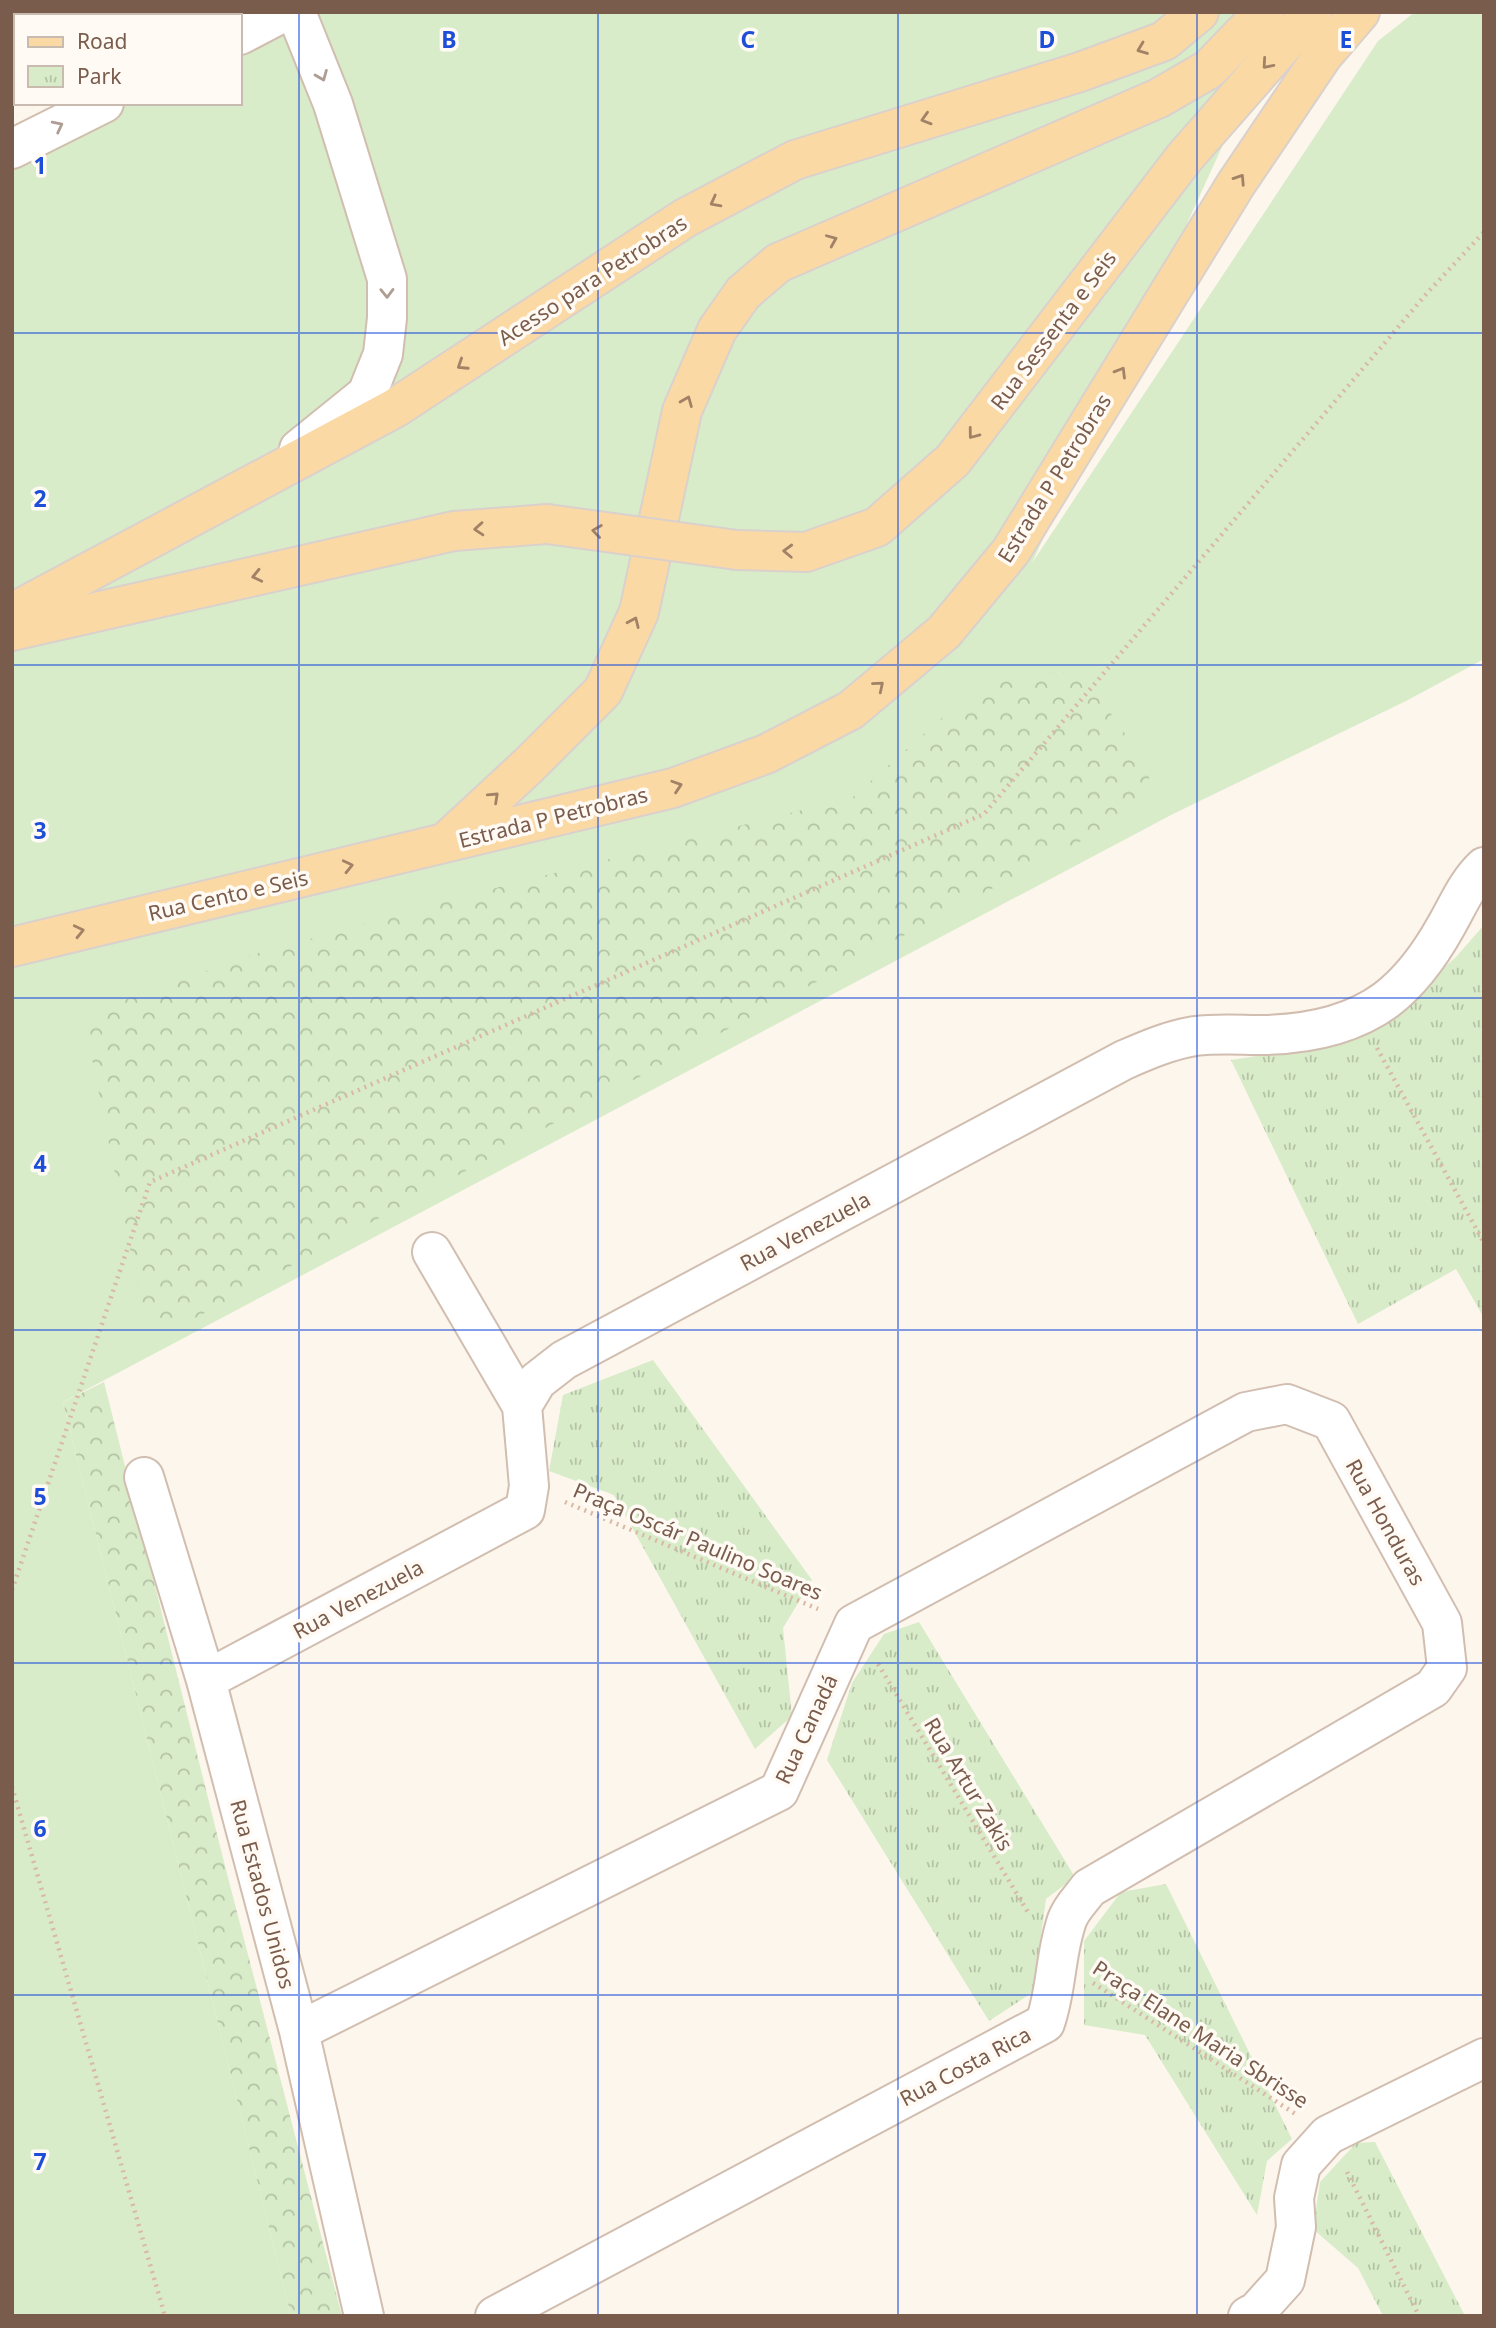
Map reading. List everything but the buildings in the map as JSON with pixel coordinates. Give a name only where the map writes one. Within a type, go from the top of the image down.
[{"type":"main road","name":"Acesso para Petrobras","points":[[12,613],[396,408],[685,218],[795,160],[1080,72],[1164,41],[1199,12]]},
{"type":"main road","name":"Estrada P Petrobras","points":[[444,843],[529,765],[603,691],[639,612],[682,411],[717,330],[743,293],[778,263],[1159,98],[1209,69],[1264,12]]},
{"type":"main road","name":"Rua Sessenta e Seis","points":[[12,631],[454,531],[547,524],[737,550],[806,552],[877,527],[953,460],[1184,158],[1312,12]]},
{"type":"main road","name":"Estrada P Petrobras","points":[[444,843],[673,788],[766,754],[851,710],[944,632],[1011,551],[1236,184],[1323,55],[1360,12]]},
{"type":"main road","name":"Rua Cento e Seis","points":[[12,947],[444,843]]},
{"type":"street","points":[[242,34],[284,12]]},
{"type":"street","points":[[258,482],[367,394],[383,354],[387,318],[387,279],[333,104],[296,12]]},
{"type":"street","points":[[12,149],[100,105]]},
{"type":"street","name":"Rua Venezuela","points":[[206,1679],[525,1510],[529,1486],[522,1406],[537,1381],[564,1360],[1124,1060],[1157,1045],[1229,1033],[1265,1035],[1297,1031],[1330,1026],[1359,1016],[1386,999],[1410,978],[1430,953],[1465,890],[1484,867]]},
{"type":"street","points":[[432,1252],[522,1406]]},
{"type":"street","name":"Rua Honduras","points":[[854,1624],[1246,1412],[1287,1404],[1331,1421],[1442,1623],[1447,1668]]},
{"type":"street","name":"Rua Estados Unidos","points":[[144,1477],[206,1679],[299,2031],[363,2316]]},
{"type":"street","name":"Rua Canadá","points":[[299,2031],[779,1790],[854,1624]]},
{"type":"street","name":"Rua Costa Rica","points":[[495,2316],[1045,2023],[1053,2000],[1056,1960],[1067,1917],[1089,1888],[1433,1688],[1447,1668]]},
{"type":"street","points":[[1248,2316],[1257,2311],[1285,2280],[1296,2227],[1294,2198],[1301,2165],[1328,2135],[1484,2058]]},
{"type":"path","points":[[12,1590],[150,1182],[984,814],[1428,292],[1484,232]]},
{"type":"path","points":[[1359,1016],[1484,1243]]},
{"type":"path","name":"Praça Oscár Paulino Soares","points":[[529,1486],[854,1624]]},
{"type":"path","name":"Rua Artur Zakis","points":[[854,1624],[1056,1960]]},
{"type":"path","points":[[12,1787],[165,2316]]},
{"type":"path","name":"Praça Elane Maria Sbrisse","points":[[1056,1960],[1328,2135]]},
{"type":"path","points":[[1328,2135],[1419,2316]]},
{"type":"green space","points":[[277,12],[1259,12],[1253,79],[1032,563],[1378,41],[1415,12],[1484,12],[1484,659],[1406,701],[1173,814],[63,1402],[291,2316],[12,2316],[12,138],[81,105],[242,105],[242,29]]},
{"type":"green space","points":[[1066,672],[1101,699],[1149,769],[1149,805],[685,1052],[175,1329],[157,1326],[141,1304],[85,1024],[100,1005],[137,997],[240,958],[507,885],[853,797],[954,707],[1018,673]]},
{"type":"green space","points":[[1484,925],[1484,1318],[1456,1269],[1358,1324],[1231,1060],[1294,1050],[1424,985],[1455,958]]},
{"type":"green space","points":[[653,1360],[812,1580],[783,1628],[792,1716],[755,1749],[614,1495],[549,1471],[563,1395]]},
{"type":"green space","points":[[104,1382],[225,1866],[342,2316],[291,2316],[63,1402]]},
{"type":"green space","points":[[919,1622],[1075,1877],[1046,1899],[1033,1992],[989,2021],[827,1760],[852,1683],[884,1634]]},
{"type":"green space","points":[[1166,1884],[1292,2139],[1267,2161],[1257,2215],[1145,2035],[1084,2025],[1084,1941],[1121,1892]]},
{"type":"green space","points":[[1375,2142],[1465,2316],[1383,2316],[1358,2268],[1313,2229],[1320,2182],[1356,2143]]}]
